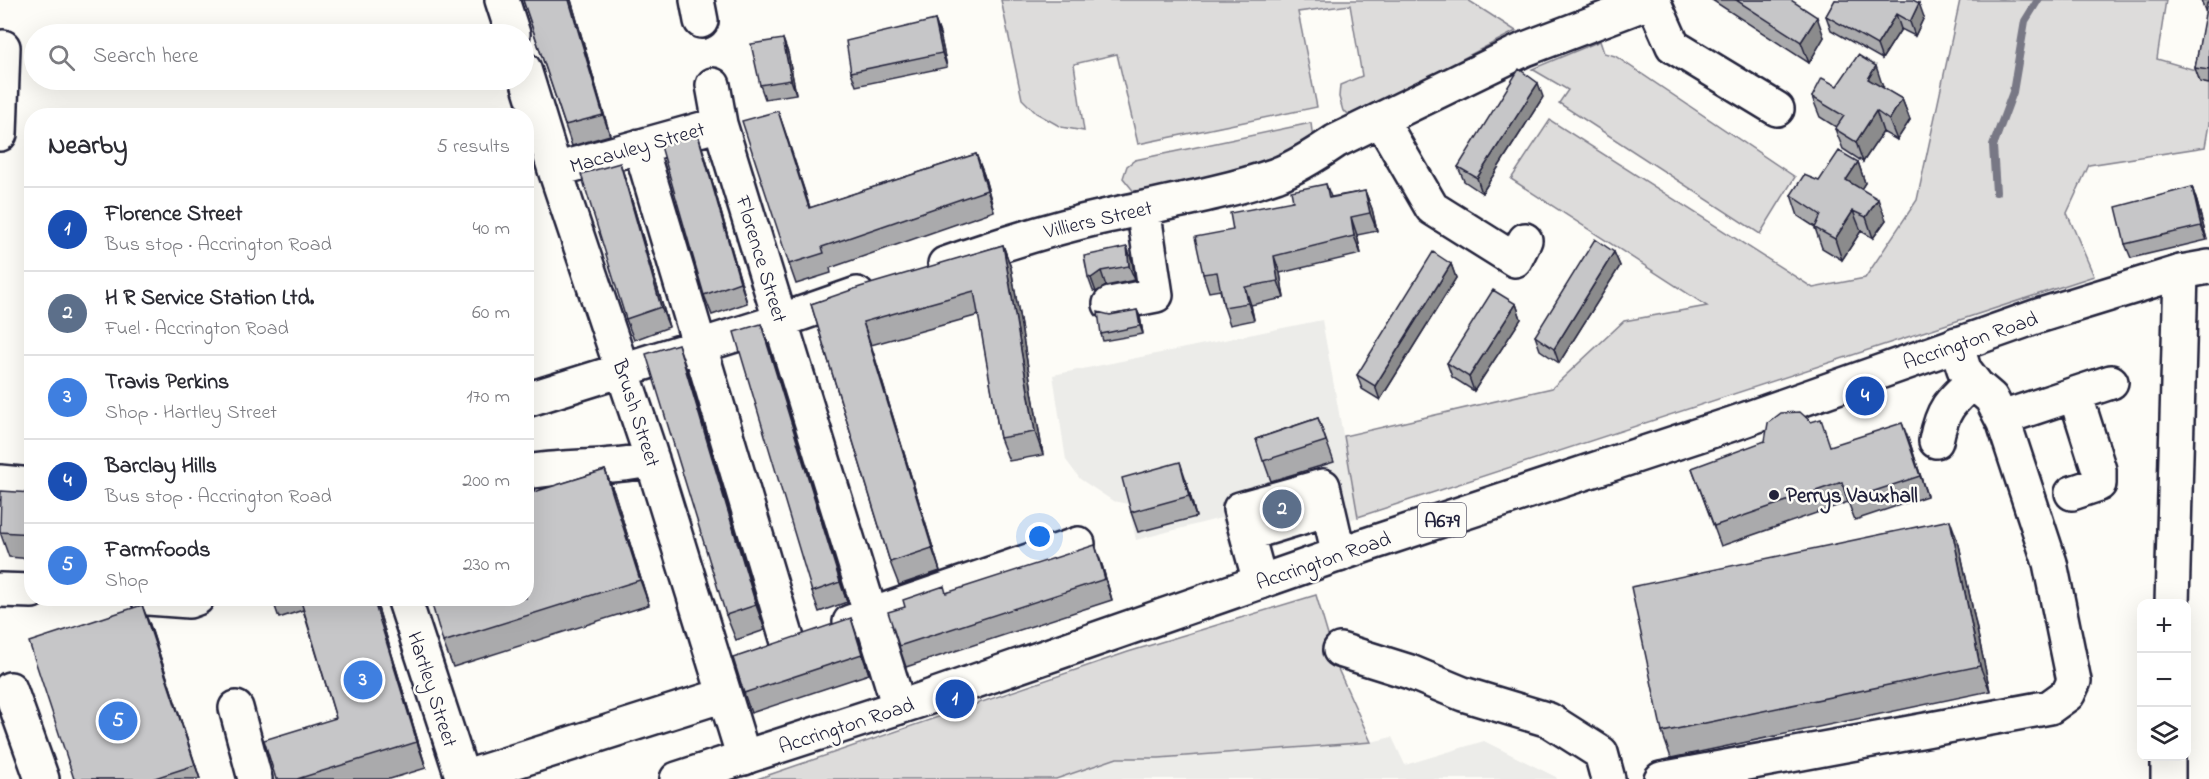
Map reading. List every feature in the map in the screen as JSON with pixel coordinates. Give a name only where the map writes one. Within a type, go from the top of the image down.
[{"type":"street","points":[[502,0],[510,24]]},
{"type":"street","name":"Villiers Street","points":[[922,272],[1034,234],[1143,208],[1191,200],[1277,174],[1315,155],[1336,141],[1526,49],[1654,0],[1673,46],[1777,109]]},
{"type":"street","points":[[0,134],[3,47]]},
{"type":"street","name":"Florence Street","points":[[713,85],[720,124],[899,707]]},
{"type":"street","name":"Brush Street","points":[[530,90],[652,459],[744,758]]},
{"type":"street","points":[[1382,120],[1432,208],[1515,260],[1525,240]]},
{"type":"street","name":"Macauley Street","points":[[555,170],[720,124]]},
{"type":"street","points":[[640,146],[788,642]]},
{"type":"street","points":[[1110,304],[1156,295],[1143,208]]},
{"type":"street","points":[[2172,599],[2195,270]]},
{"type":"street","name":"Accrington Road","points":[[676,779],[899,707],[1339,555],[1735,423],[2038,316],[2195,270]]},
{"type":"street","points":[[534,398],[780,321],[889,283]]},
{"type":"street","points":[[1661,779],[2050,707],[2068,694],[2074,681],[2050,563],[2002,418],[1991,398],[1964,369],[1956,344]]},
{"type":"street","points":[[1936,441],[1940,419],[1950,402],[1973,381]]},
{"type":"street","points":[[2002,418],[2111,382]]},
{"type":"street","points":[[2072,493],[2099,484],[2099,470],[2075,394]]},
{"type":"street","points":[[534,471],[633,464],[652,459]]},
{"type":"street","points":[[0,482],[24,484]]},
{"type":"street","points":[[1260,582],[1245,527],[1327,503],[1339,555]]},
{"type":"street","points":[[463,778],[719,681],[752,655],[1078,544]]},
{"type":"street","points":[[0,590],[24,591]]},
{"type":"street","name":"Hartley Street","points":[[407,606],[463,778]]},
{"type":"street","points":[[1340,650],[1410,672],[1463,694],[1549,720],[1601,753],[1608,779]]},
{"type":"street","points":[[10,689],[42,779]]},
{"type":"street","points":[[236,708],[255,779]]},
{"type":"street","points":[[2168,761],[2168,779]]},
{"type":"shaded area","points":[[1001,0],[1468,0],[1516,31],[1353,116],[1343,111],[1339,97],[1340,85],[1362,76],[1350,5],[1298,12],[1317,107],[1138,144],[1117,54],[1074,64],[1084,131],[1061,127],[1036,113],[1022,99]]},
{"type":"shaded area","points":[[1960,0],[2166,0],[2157,59],[2209,74],[2209,124],[2205,147],[2089,165],[2067,213],[2094,276],[1358,517],[1344,436],[1552,388],[1624,321],[1707,306],[1511,179],[1550,120],[1813,288],[1865,278],[1917,200]]},
{"type":"shaded area","points":[[1600,41],[1604,53],[1615,56],[1795,177],[1760,234],[1559,103],[1568,90],[1532,69]]},
{"type":"shaded area","points":[[1311,123],[1313,140],[1271,160],[1226,174],[1135,193],[1123,178],[1127,166],[1135,160]]},
{"type":"shaded area","points":[[1322,320],[1358,517],[1234,561],[1221,518],[1136,540],[1128,504],[1113,501],[1080,479],[1066,460],[1053,375]]},
{"type":"shaded area","points":[[1316,595],[1338,669],[1371,742],[1159,758],[1117,758],[1056,779],[757,779],[1128,652]]},
{"type":"shaded area","points":[[1392,737],[1405,765],[1484,741],[1557,779],[1056,779],[1117,758],[1159,758],[1371,742]]},
{"type":"building","points":[[523,0],[569,0],[603,115],[565,125],[534,33],[534,24],[531,24]]},
{"type":"building","points":[[1736,0],[1791,0],[1817,17],[1801,42]]},
{"type":"building","points":[[1835,0],[1913,0],[1919,3],[1910,22],[1896,14],[1877,45],[1826,16]]},
{"type":"building","points":[[2207,3],[2209,3],[2209,70],[2195,68]]},
{"type":"building","points":[[935,20],[942,53],[851,72],[846,41]]},
{"type":"building","points":[[783,39],[791,80],[760,85],[751,44]]},
{"type":"building","points":[[1858,55],[1876,66],[1868,79],[1902,99],[1889,120],[1876,111],[1856,142],[1835,129],[1844,116],[1812,97],[1822,78],[1837,86]]},
{"type":"building","points":[[1519,69],[1538,83],[1477,178],[1458,167]]},
{"type":"building","points":[[778,111],[809,208],[976,154],[987,190],[822,247],[824,253],[789,264],[742,121]]},
{"type":"building","points":[[698,135],[740,282],[704,295],[661,146]]},
{"type":"building","points":[[1839,151],[1858,162],[1846,180],[1878,199],[1866,217],[1853,211],[1835,239],[1815,228],[1821,215],[1791,195],[1804,175],[1819,181]]},
{"type":"building","points":[[620,163],[661,307],[626,319],[581,174]]},
{"type":"building","points":[[1326,184],[1329,198],[1365,191],[1370,213],[1351,217],[1354,236],[1274,256],[1278,281],[1245,287],[1248,303],[1224,307],[1217,272],[1203,274],[1195,237],[1233,230],[1230,213],[1293,201],[1291,191]]},
{"type":"building","points":[[2192,187],[2201,226],[2125,244],[2116,207]]},
{"type":"building","points":[[1595,239],[1614,252],[1554,349],[1535,336]]},
{"type":"building","points":[[1003,245],[1035,432],[1000,438],[974,291],[863,322],[932,548],[890,562],[811,304],[860,287]]},
{"type":"building","points":[[1127,247],[1129,266],[1101,271],[1091,278],[1088,277],[1084,256]]},
{"type":"building","points":[[1433,252],[1451,264],[1375,386],[1357,375]]},
{"type":"building","points":[[1493,290],[1516,304],[1469,377],[1447,363]]},
{"type":"building","points":[[1137,310],[1140,326],[1101,334],[1098,312],[1110,315]]},
{"type":"building","points":[[761,324],[840,582],[812,592],[734,332]]},
{"type":"building","points":[[678,344],[756,605],[726,615],[646,354]]},
{"type":"building","points":[[1800,412],[1811,422],[1821,419],[1830,446],[1902,423],[1920,476],[1847,500],[1842,482],[1714,526],[1692,468],[1765,441],[1768,423],[1781,413]]},
{"type":"building","points":[[1318,418],[1326,441],[1263,461],[1256,439]]},
{"type":"building","points":[[1180,462],[1189,496],[1131,512],[1122,478]]},
{"type":"building","points":[[605,470],[640,580],[443,642],[432,606],[534,606],[534,492]]},
{"type":"building","points":[[1,491],[24,492],[24,534],[0,532]]},
{"type":"building","points":[[1950,520],[1980,666],[1662,732],[1631,587]]},
{"type":"building","points":[[1095,545],[1105,579],[899,646],[888,612],[905,607],[903,600],[944,586],[946,593]]},
{"type":"building","points":[[142,606],[195,765],[152,779],[74,779],[29,642]]},
{"type":"building","points":[[302,606],[375,606],[417,742],[297,779],[276,779],[264,740],[336,718]]},
{"type":"building","points":[[851,618],[862,654],[744,693],[733,658]]},
{"type":"waterway","points":[[1996,192],[1993,146],[2013,92],[2025,21],[2038,0]]},
{"type":"place","name":"Barclay Hills","points":[[1865,396]]},
{"type":"place","name":"Perrys Vauxhall","points":[[1774,495]]},
{"type":"place","name":"H R Service Station Ltd.","points":[[1282,509]]},
{"type":"place","name":"Travis Perkins","points":[[363,680]]},
{"type":"place","name":"Florence Street","points":[[955,699]]},
{"type":"place","name":"Farmfoods","points":[[118,721]]}]
